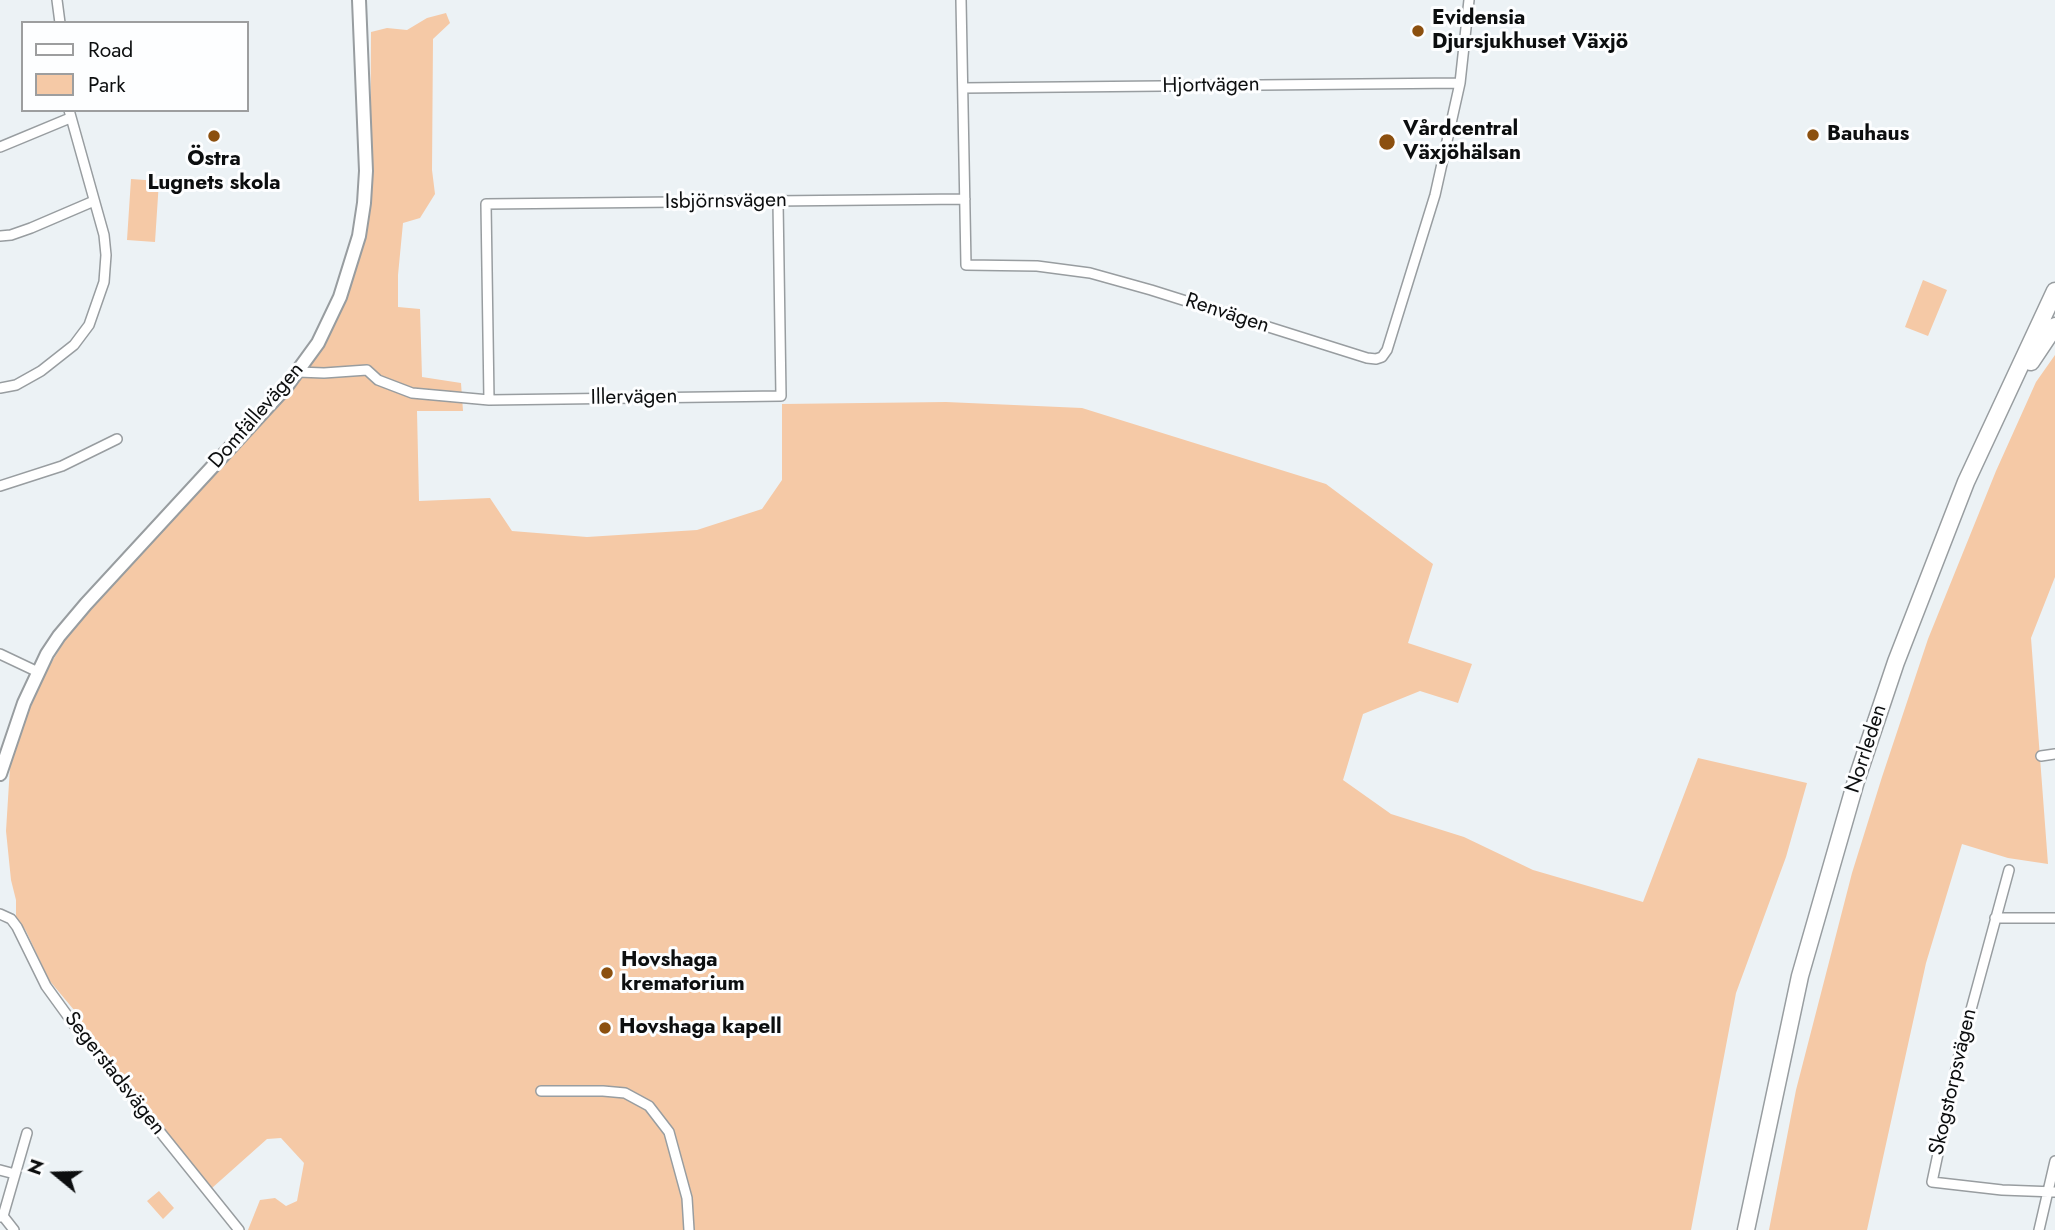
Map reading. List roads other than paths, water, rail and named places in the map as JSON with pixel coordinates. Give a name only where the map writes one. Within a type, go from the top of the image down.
[{"type":"highway","name":"Norrleden","points":[[1746,1230],[1800,976],[1856,780],[1896,662],[1956,505],[2009,385],[2055,291]]},
{"type":"highway","name":"Norrleden","points":[[1755,1230],[1809,978],[1864,784],[1905,664],[1974,486],[2055,311]]},
{"type":"highway","points":[[2031,362],[2055,326]]},
{"type":"street","points":[[57,0],[60,21]]},
{"type":"street","points":[[60,12],[64,0]]},
{"type":"street","name":"Domfällevägen","points":[[0,774],[24,704],[47,654],[72,620],[298,372],[318,342],[340,297],[351,268],[363,219],[366,171],[359,0]]},
{"type":"street","name":"Renvägen","points":[[961,0],[966,265],[1037,266],[1090,273],[1376,359],[1382,357],[1387,350],[1449,139],[1460,83],[1469,0]]},
{"type":"street","name":"Hjortvägen","points":[[963,88],[1460,83]]},
{"type":"street","points":[[0,147],[69,114],[104,235],[106,265],[99,299],[89,325],[74,345],[53,363],[16,385],[0,388]]},
{"type":"street","name":"Isbjörnsvägen","points":[[489,400],[486,204],[965,199]]},
{"type":"street","points":[[0,236],[31,228],[94,201]]},
{"type":"street","name":"Illervägen","points":[[489,400],[781,396],[778,202]]},
{"type":"street","points":[[298,372],[324,373],[367,369],[378,380],[412,393],[489,400]]},
{"type":"street","points":[[0,485],[62,466],[117,439]]},
{"type":"street","points":[[0,654],[38,673]]},
{"type":"street","points":[[2041,756],[2055,754]]},
{"type":"street","name":"Skogstorpsvägen","points":[[2009,870],[1960,1050],[1932,1182],[2002,1190],[2051,1192]]},
{"type":"street","name":"Segerstadsvägen","points":[[0,914],[11,919],[17,927],[46,986],[89,1044],[239,1230]]},
{"type":"street","points":[[1995,918],[2055,918]]},
{"type":"street","points":[[541,1091],[625,1093],[649,1106],[669,1132],[687,1198],[690,1230]]},
{"type":"street","points":[[14,1230],[1,1217],[27,1133]]},
{"type":"street","points":[[2039,1230],[2051,1192],[2055,1161]]},
{"type":"street","points":[[0,1170],[15,1174]]},
{"type":"place","name":"Evidensia Djursjukhuset Växjö","points":[[1418,31]]},
{"type":"place","name":"Bauhaus","points":[[1813,135]]},
{"type":"place","name":"Östra Lugnets skola","points":[[214,136]]},
{"type":"place","name":"Vårdcentral Växjöhälsan","points":[[1387,142]]},
{"type":"place","name":"Hovshaga krematorium","points":[[607,973]]},
{"type":"place","name":"Hovshaga kapell","points":[[605,1028]]}]
